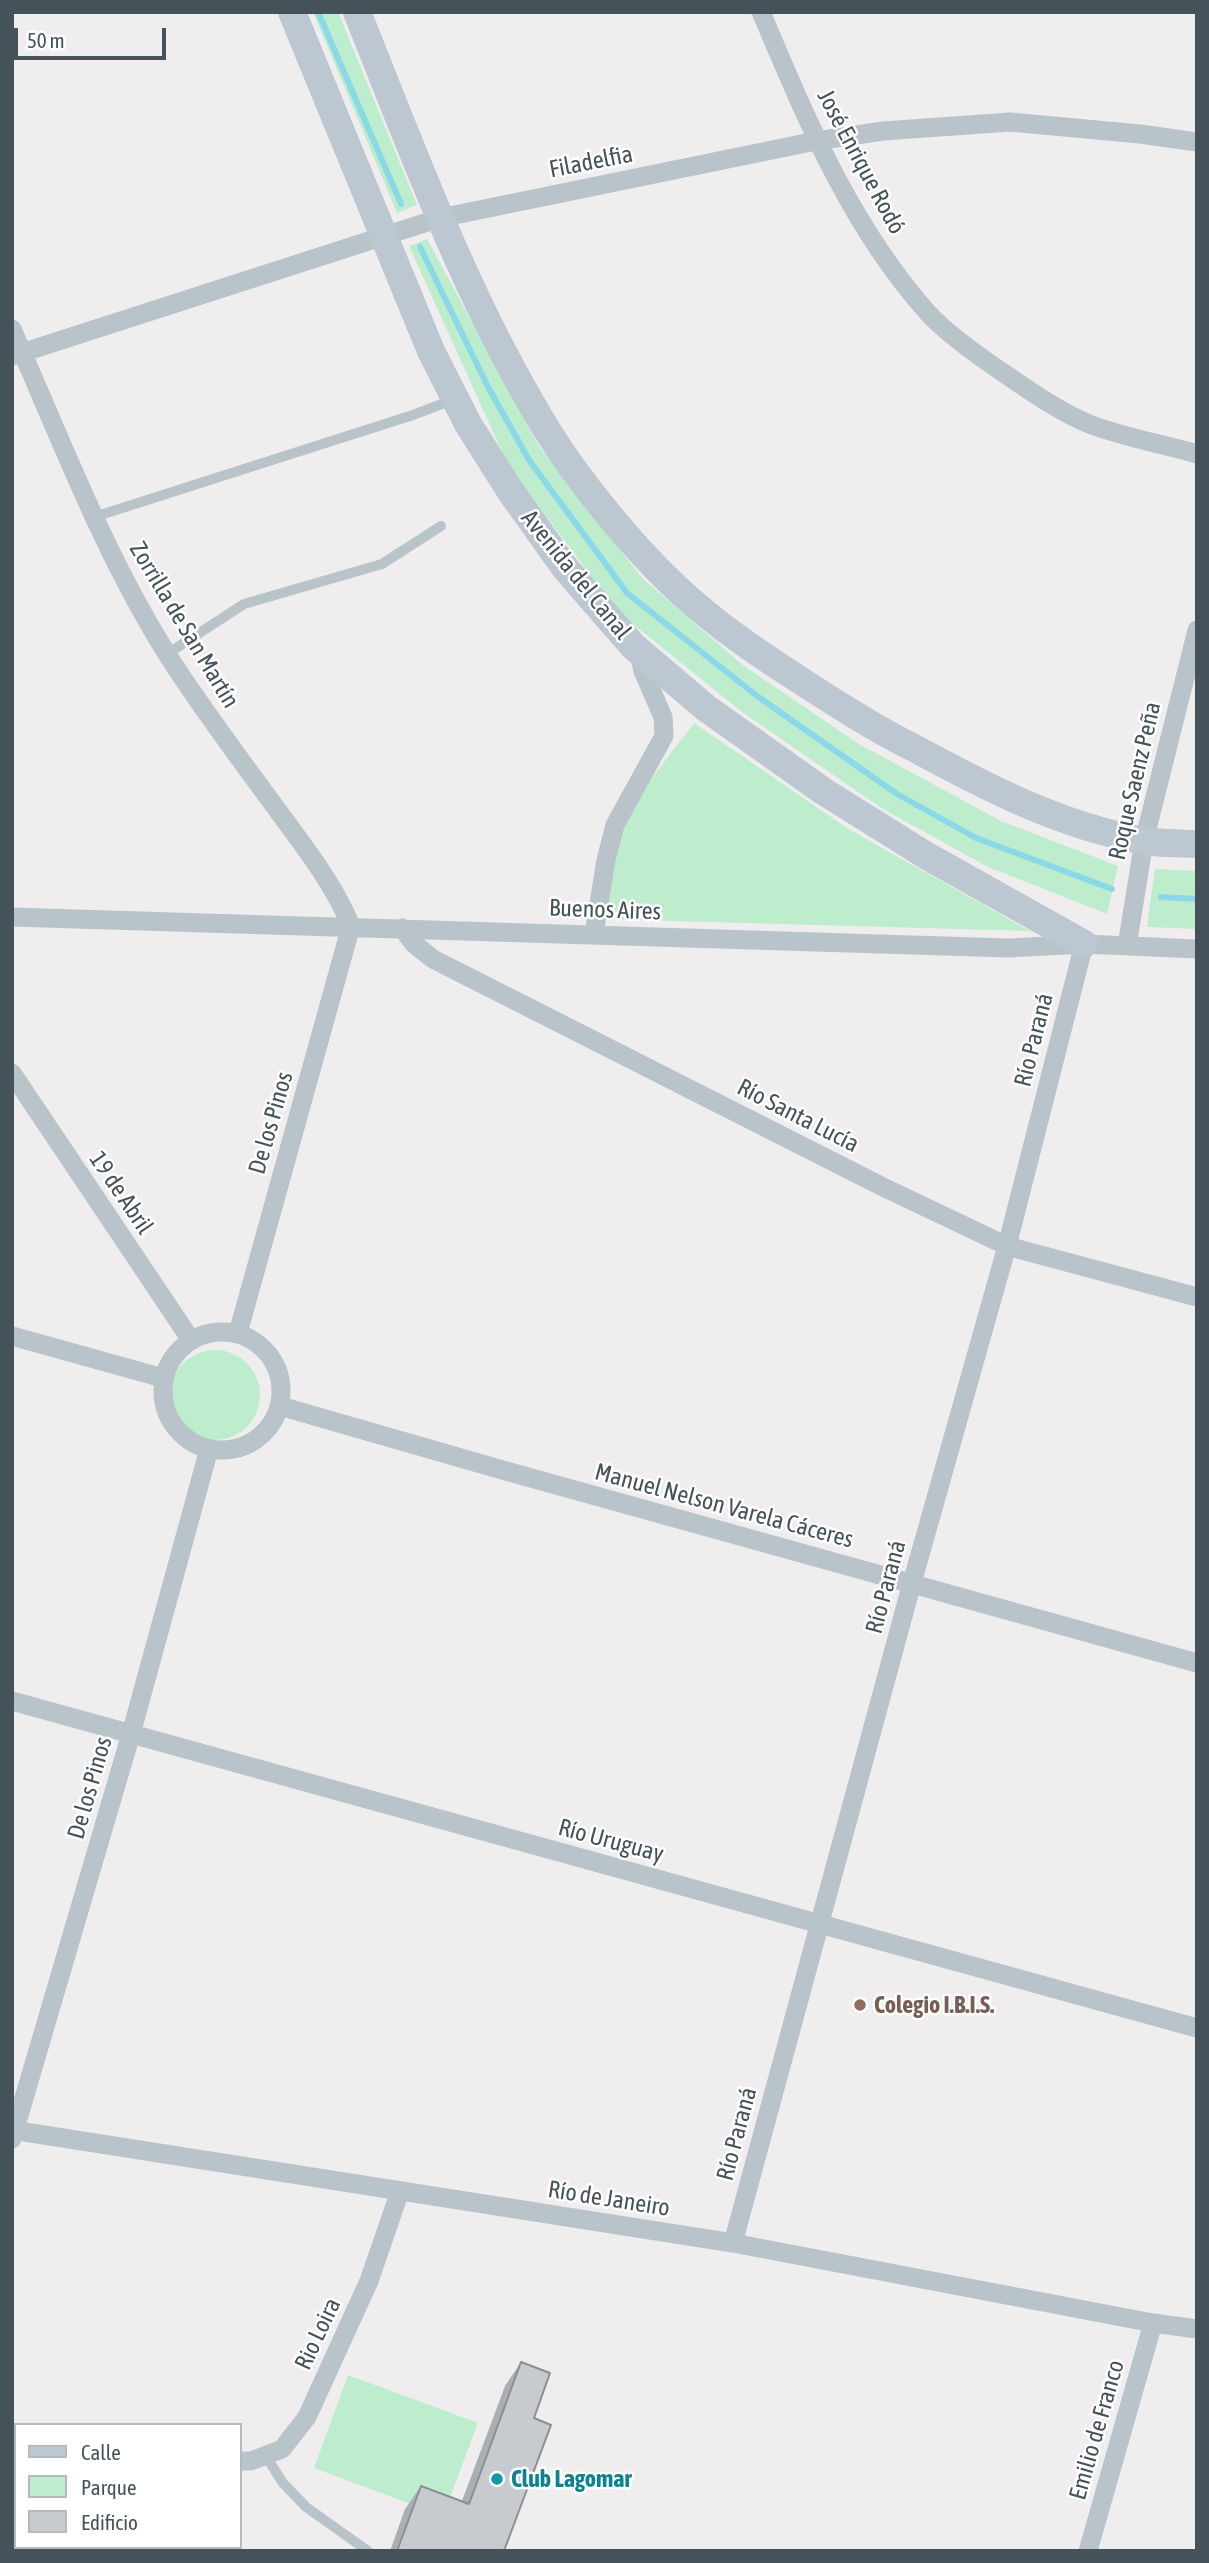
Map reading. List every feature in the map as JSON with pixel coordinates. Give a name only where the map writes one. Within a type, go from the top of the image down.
[{"type":"street","name":"Avenida del Canal","points":[[292,12],[431,351],[468,424],[554,553],[639,652],[706,708],[823,791],[927,856],[1084,944]]},
{"type":"street","points":[[357,12],[440,218],[502,350],[548,432],[604,507],[661,574],[734,638],[866,723],[1023,804],[1069,821],[1144,841],[1197,844]]},
{"type":"street","name":"José Enrique Rodó","points":[[761,12],[816,141],[845,196],[881,253],[929,314],[990,364],[1044,400],[1089,424],[1197,454]]},
{"type":"street","name":"Filadelfia","points":[[17,354],[440,218],[816,141],[883,131],[1010,122],[1197,142]]},
{"type":"street","name":"Zorrilla de San Martín","points":[[12,329],[17,354],[121,575],[167,654],[201,705],[316,862],[343,905],[351,926]]},
{"type":"street","name":"Roque Saenz Peña","points":[[1127,946],[1144,841],[1197,629]]},
{"type":"street","points":[[594,934],[606,860],[615,825],[664,736],[663,717],[643,671],[639,652]]},
{"type":"street","name":"Buenos Aires","points":[[12,917],[1009,948],[1084,944],[1197,949]]},
{"type":"street","name":"De los Pinos","points":[[238,1333],[351,926]]},
{"type":"street","name":"Río Santa Lucía","points":[[402,928],[413,943],[433,959],[883,1187],[1007,1246],[1197,1297]]},
{"type":"street","name":"Río Paraná","points":[[733,2243],[912,1583],[1007,1246],[1084,944]]},
{"type":"street","name":"19 de Abril","points":[[12,1073],[191,1340]]},
{"type":"street","points":[[206,1333],[238,1333],[255,1341],[269,1353],[278,1369],[282,1388],[280,1406],[272,1423],[245,1446],[227,1450],[209,1449],[191,1442],[177,1430],[167,1415],[162,1397],[163,1378],[178,1350],[191,1340],[206,1333]]},
{"type":"street","points":[[12,1336],[163,1378]]},
{"type":"street","name":"Manuel Nelson Varela Cáceres","points":[[280,1406],[1197,1662]]},
{"type":"street","name":"De los Pinos","points":[[13,2133],[131,1734],[209,1449]]},
{"type":"street","name":"Río Uruguay","points":[[12,1701],[1197,2028]]},
{"type":"street","name":"Río de Janeiro","points":[[13,2133],[733,2243],[1153,2323],[1197,2329]]},
{"type":"street","name":"Rio Loira","points":[[242,2461],[251,2461],[282,2449],[307,2417],[369,2281],[400,2191]]},
{"type":"street","name":"Emilio de Franco","points":[[1088,2551],[1153,2323]]},
{"type":"lane","points":[[94,517],[455,399]]},
{"type":"lane","points":[[167,654],[244,604],[382,564],[441,526]]},
{"type":"lane","points":[[265,2455],[283,2483],[306,2507],[368,2551]]},
{"type":"green space","points":[[313,12],[338,12],[417,205],[397,213]]},
{"type":"green space","points":[[427,239],[539,446],[642,578],[744,666],[859,744],[1001,821],[1118,866],[1107,914],[988,867],[883,809],[742,712],[618,612],[508,465],[409,246]]},
{"type":"green space","points":[[694,723],[850,830],[1030,931],[603,919],[622,817]]},
{"type":"green space","points":[[1155,869],[1197,871],[1197,929],[1147,927]]},
{"type":"green space","points":[[215,1350],[232,1354],[247,1363],[256,1378],[260,1395],[256,1412],[247,1427],[232,1436],[215,1440],[198,1436],[183,1427],[174,1412],[170,1395],[174,1378],[183,1363],[198,1354]]},
{"type":"green space","points":[[348,2375],[478,2423],[443,2516],[314,2468]]},
{"type":"building","name":"Club Lagomar","points":[[521,2362],[550,2373],[534,2418],[551,2425],[504,2551],[397,2551],[421,2486],[469,2504]]},
{"type":"waterway","points":[[318,12],[401,204]]},
{"type":"waterway","points":[[420,247],[488,387],[529,460],[627,593],[757,696],[897,794],[976,838],[1112,889]]},
{"type":"waterway","points":[[1161,897],[1197,899]]},
{"type":"place","name":"Colegio I.B.I.S.","points":[[860,2005]]},
{"type":"place","name":"Club Lagomar","points":[[497,2479]]}]
